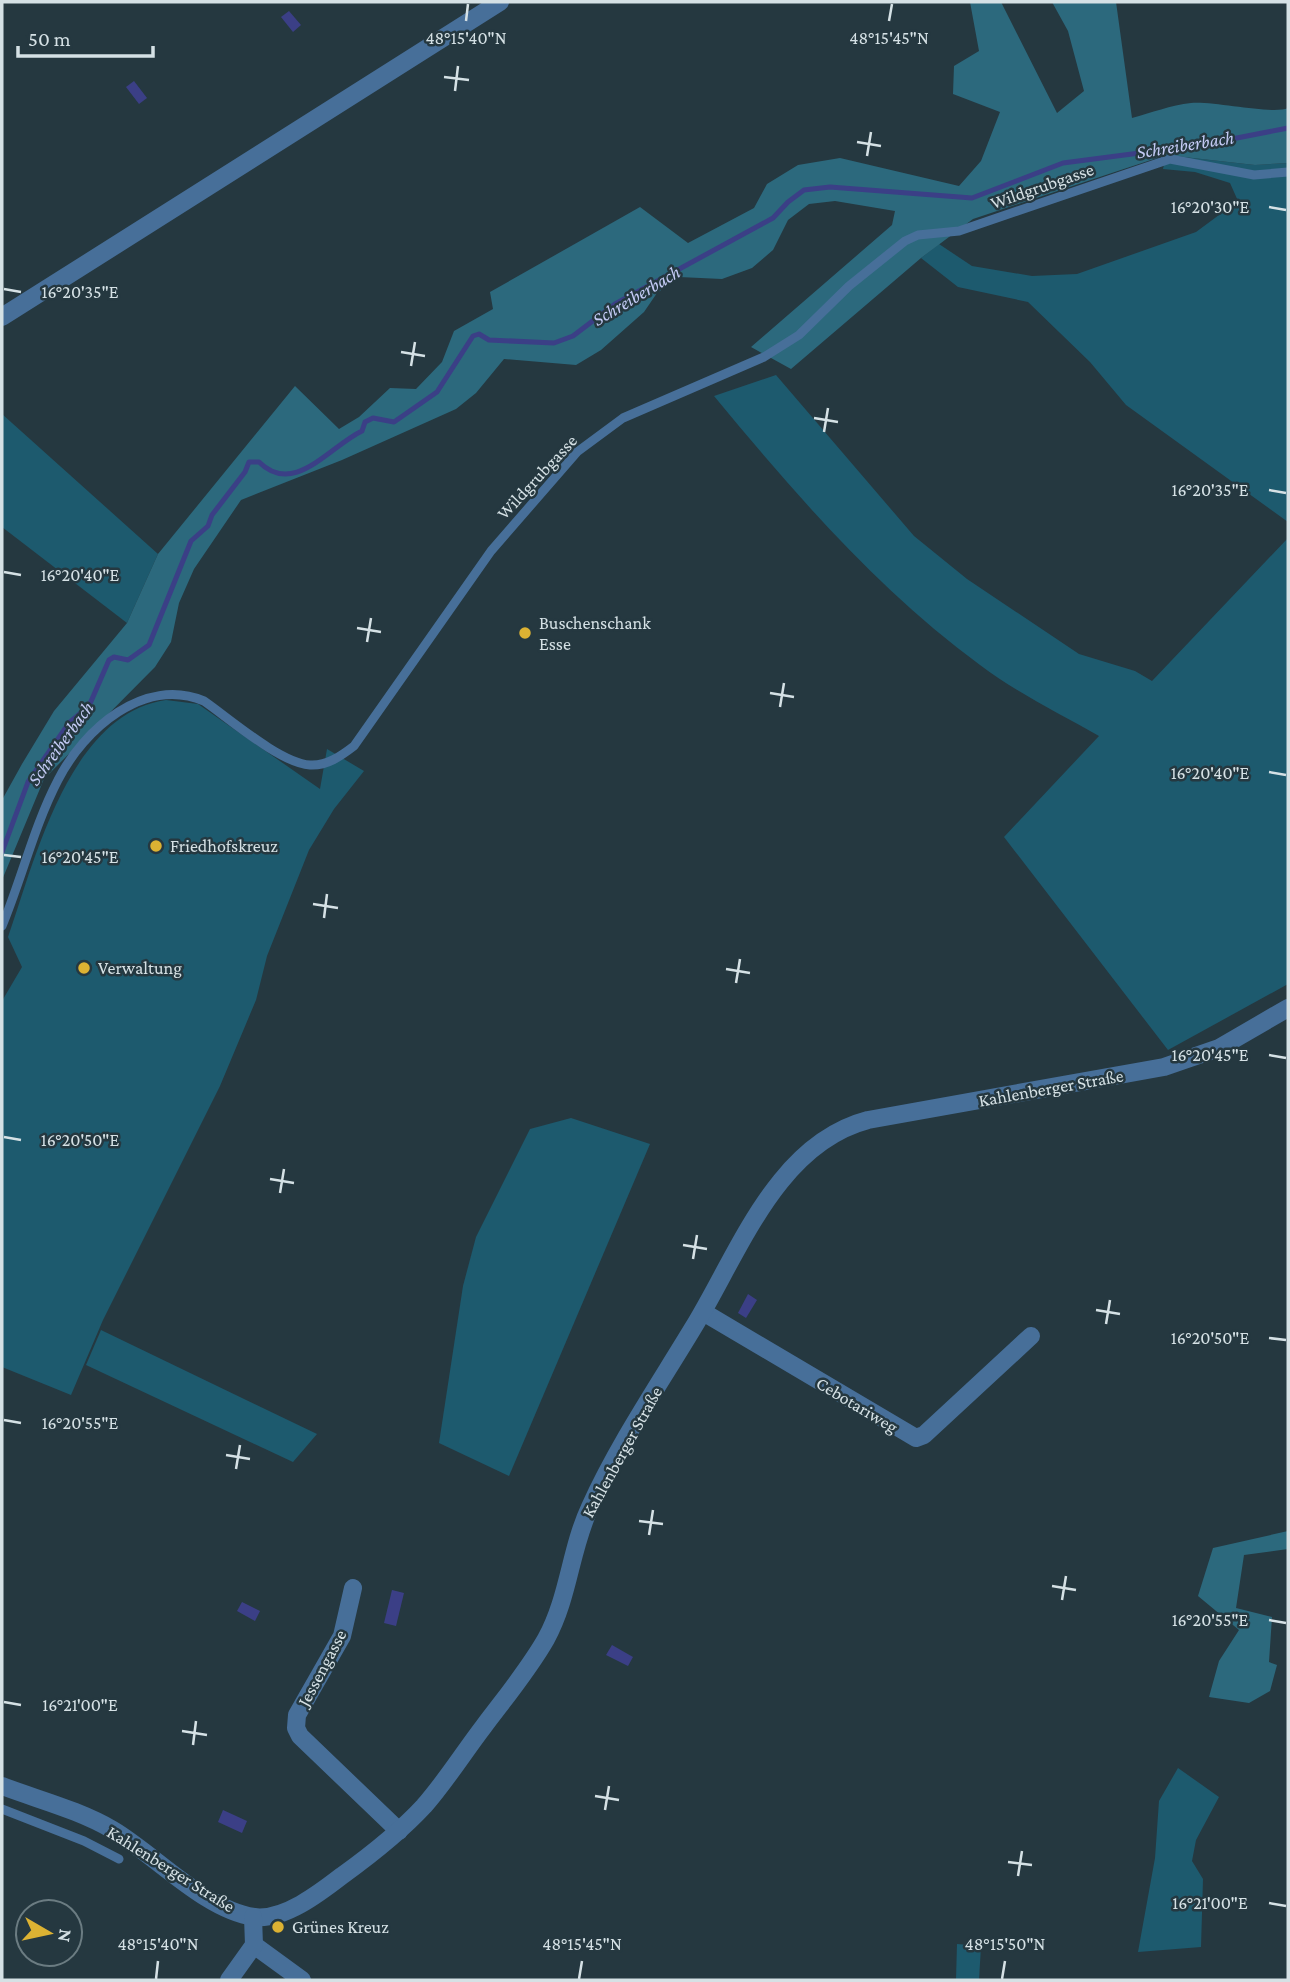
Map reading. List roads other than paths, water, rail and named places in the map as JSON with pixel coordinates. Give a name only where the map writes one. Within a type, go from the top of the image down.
[{"type":"street","points":[[2,317],[500,2]]},
{"type":"street","name":"Kahlenberger Straße","points":[[2,1786],[111,1829],[207,1896],[253,1917],[279,1913],[304,1901],[399,1831],[436,1791],[544,1643],[565,1594],[573,1554],[590,1507],[623,1444],[703,1312],[754,1216],[774,1190],[816,1146],[842,1128],[894,1114],[1164,1067],[1219,1048],[1288,1008]]},
{"type":"street","name":"Cebotariweg","points":[[703,1312],[916,1438],[924,1435],[1031,1336]]},
{"type":"street","name":"Jessengasse","points":[[353,1588],[342,1636],[297,1715],[296,1728],[300,1736],[399,1831]]},
{"type":"street","points":[[229,1980],[254,1944],[253,1917]]},
{"type":"street","points":[[254,1944],[302,1980]]},
{"type":"lane","name":"Wildgrubgasse","points":[[2,926],[59,778],[81,748],[118,713],[156,694],[191,695],[204,701],[290,760],[311,765],[334,761],[354,746],[491,551],[578,452],[623,418],[764,358],[799,335],[849,286],[905,241],[918,235],[959,231],[1170,159],[1254,174],[1288,172]]},
{"type":"lane","points":[[2,1810],[84,1842],[119,1859]]},
{"type":"waterway","name":"Schreiberbach","points":[[2,852],[28,782],[69,723],[89,706],[109,660],[114,657],[128,660],[149,645],[191,541],[208,526],[212,515],[245,472],[249,462],[259,462],[272,471],[285,474],[299,472],[362,431],[365,422],[373,418],[394,422],[437,392],[473,336],[479,334],[489,340],[554,343],[573,336],[615,304],[773,218],[804,190],[830,187],[972,198],[1063,163],[1201,145],[1288,128]]},
{"type":"place","name":"Buschenschank Esse","points":[[525,633]]},
{"type":"place","name":"Friedhofskreuz","points":[[156,846]]},
{"type":"place","name":"Verwaltung","points":[[84,968]]},
{"type":"place","name":"Grünes Kreuz","points":[[278,1927]]}]
